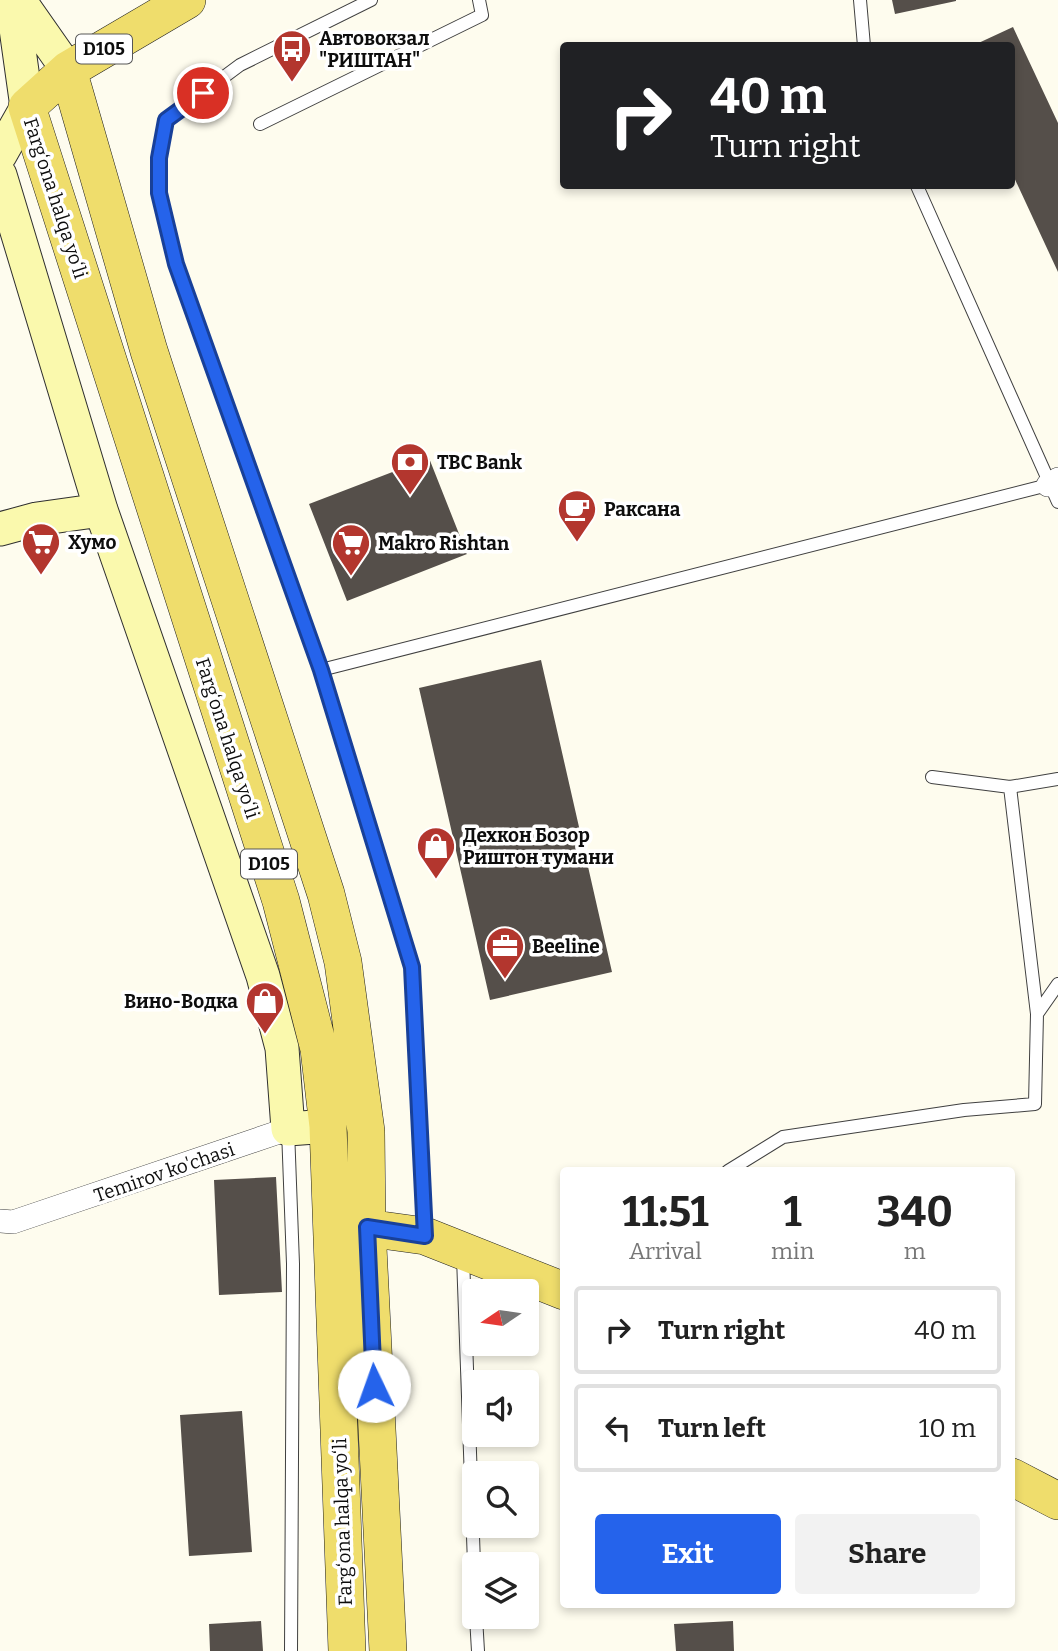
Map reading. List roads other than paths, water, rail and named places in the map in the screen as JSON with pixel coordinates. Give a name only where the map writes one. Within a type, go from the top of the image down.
[{"type":"main road","name":"Farg‘ona halqa yo‘li","points":[[187,0],[68,70],[27,107],[281,901],[319,1049],[328,1126],[347,1651]]},
{"type":"main road","name":"Farg‘ona halqa yo‘li","points":[[68,70],[149,351],[330,908],[343,962],[366,1131],[367,1227],[388,1651]]},
{"type":"main road","points":[[330,1224],[425,1236],[560,1288]]},
{"type":"main road","points":[[1015,1479],[1058,1501]]},
{"type":"street","points":[[0,155],[27,107],[12,0]]},
{"type":"street","points":[[19,0],[68,70]]},
{"type":"street","points":[[0,175],[102,510],[263,976],[282,1048],[288,1129]]},
{"type":"street","points":[[0,529],[37,519],[102,510]]},
{"type":"street","name":"Temirov ko'chasi","points":[[0,1221],[25,1218],[288,1129],[328,1126]]},
{"type":"lane","points":[[372,0],[240,65],[166,120],[159,158],[159,193],[176,264],[321,670],[412,967],[425,1236]]},
{"type":"lane","points":[[260,124],[482,15],[479,0]]},
{"type":"lane","points":[[860,0],[864,42]]},
{"type":"lane","points":[[321,670],[1055,489],[918,189]]},
{"type":"lane","points":[[932,777],[1010,788],[1058,779]]},
{"type":"lane","points":[[734,1167],[783,1137],[964,1110],[1035,1104],[1037,1014],[1010,788]]},
{"type":"lane","points":[[1037,1014],[1058,984]]},
{"type":"lane","points":[[288,1129],[293,1264],[291,1651]]},
{"type":"lane","points":[[463,1252],[474,1552]]},
{"type":"lane","points":[[477,1629],[478,1651]]},
{"type":"place","name":"Автовокзал \"РИШТАН\"","points":[[292,83]]},
{"type":"place","name":"TBC Bank","points":[[410,496]]},
{"type":"place","name":"Раксана","points":[[577,543]]},
{"type":"place","name":"Хумо","points":[[41,576]]},
{"type":"place","name":"Makro Rishtan","points":[[351,577]]},
{"type":"place","name":"Дехкон Бозор Риштон тумани","points":[[436,880]]},
{"type":"place","name":"Beeline","points":[[505,980]]},
{"type":"place","name":"Вино-Водка","points":[[265,1035]]}]
